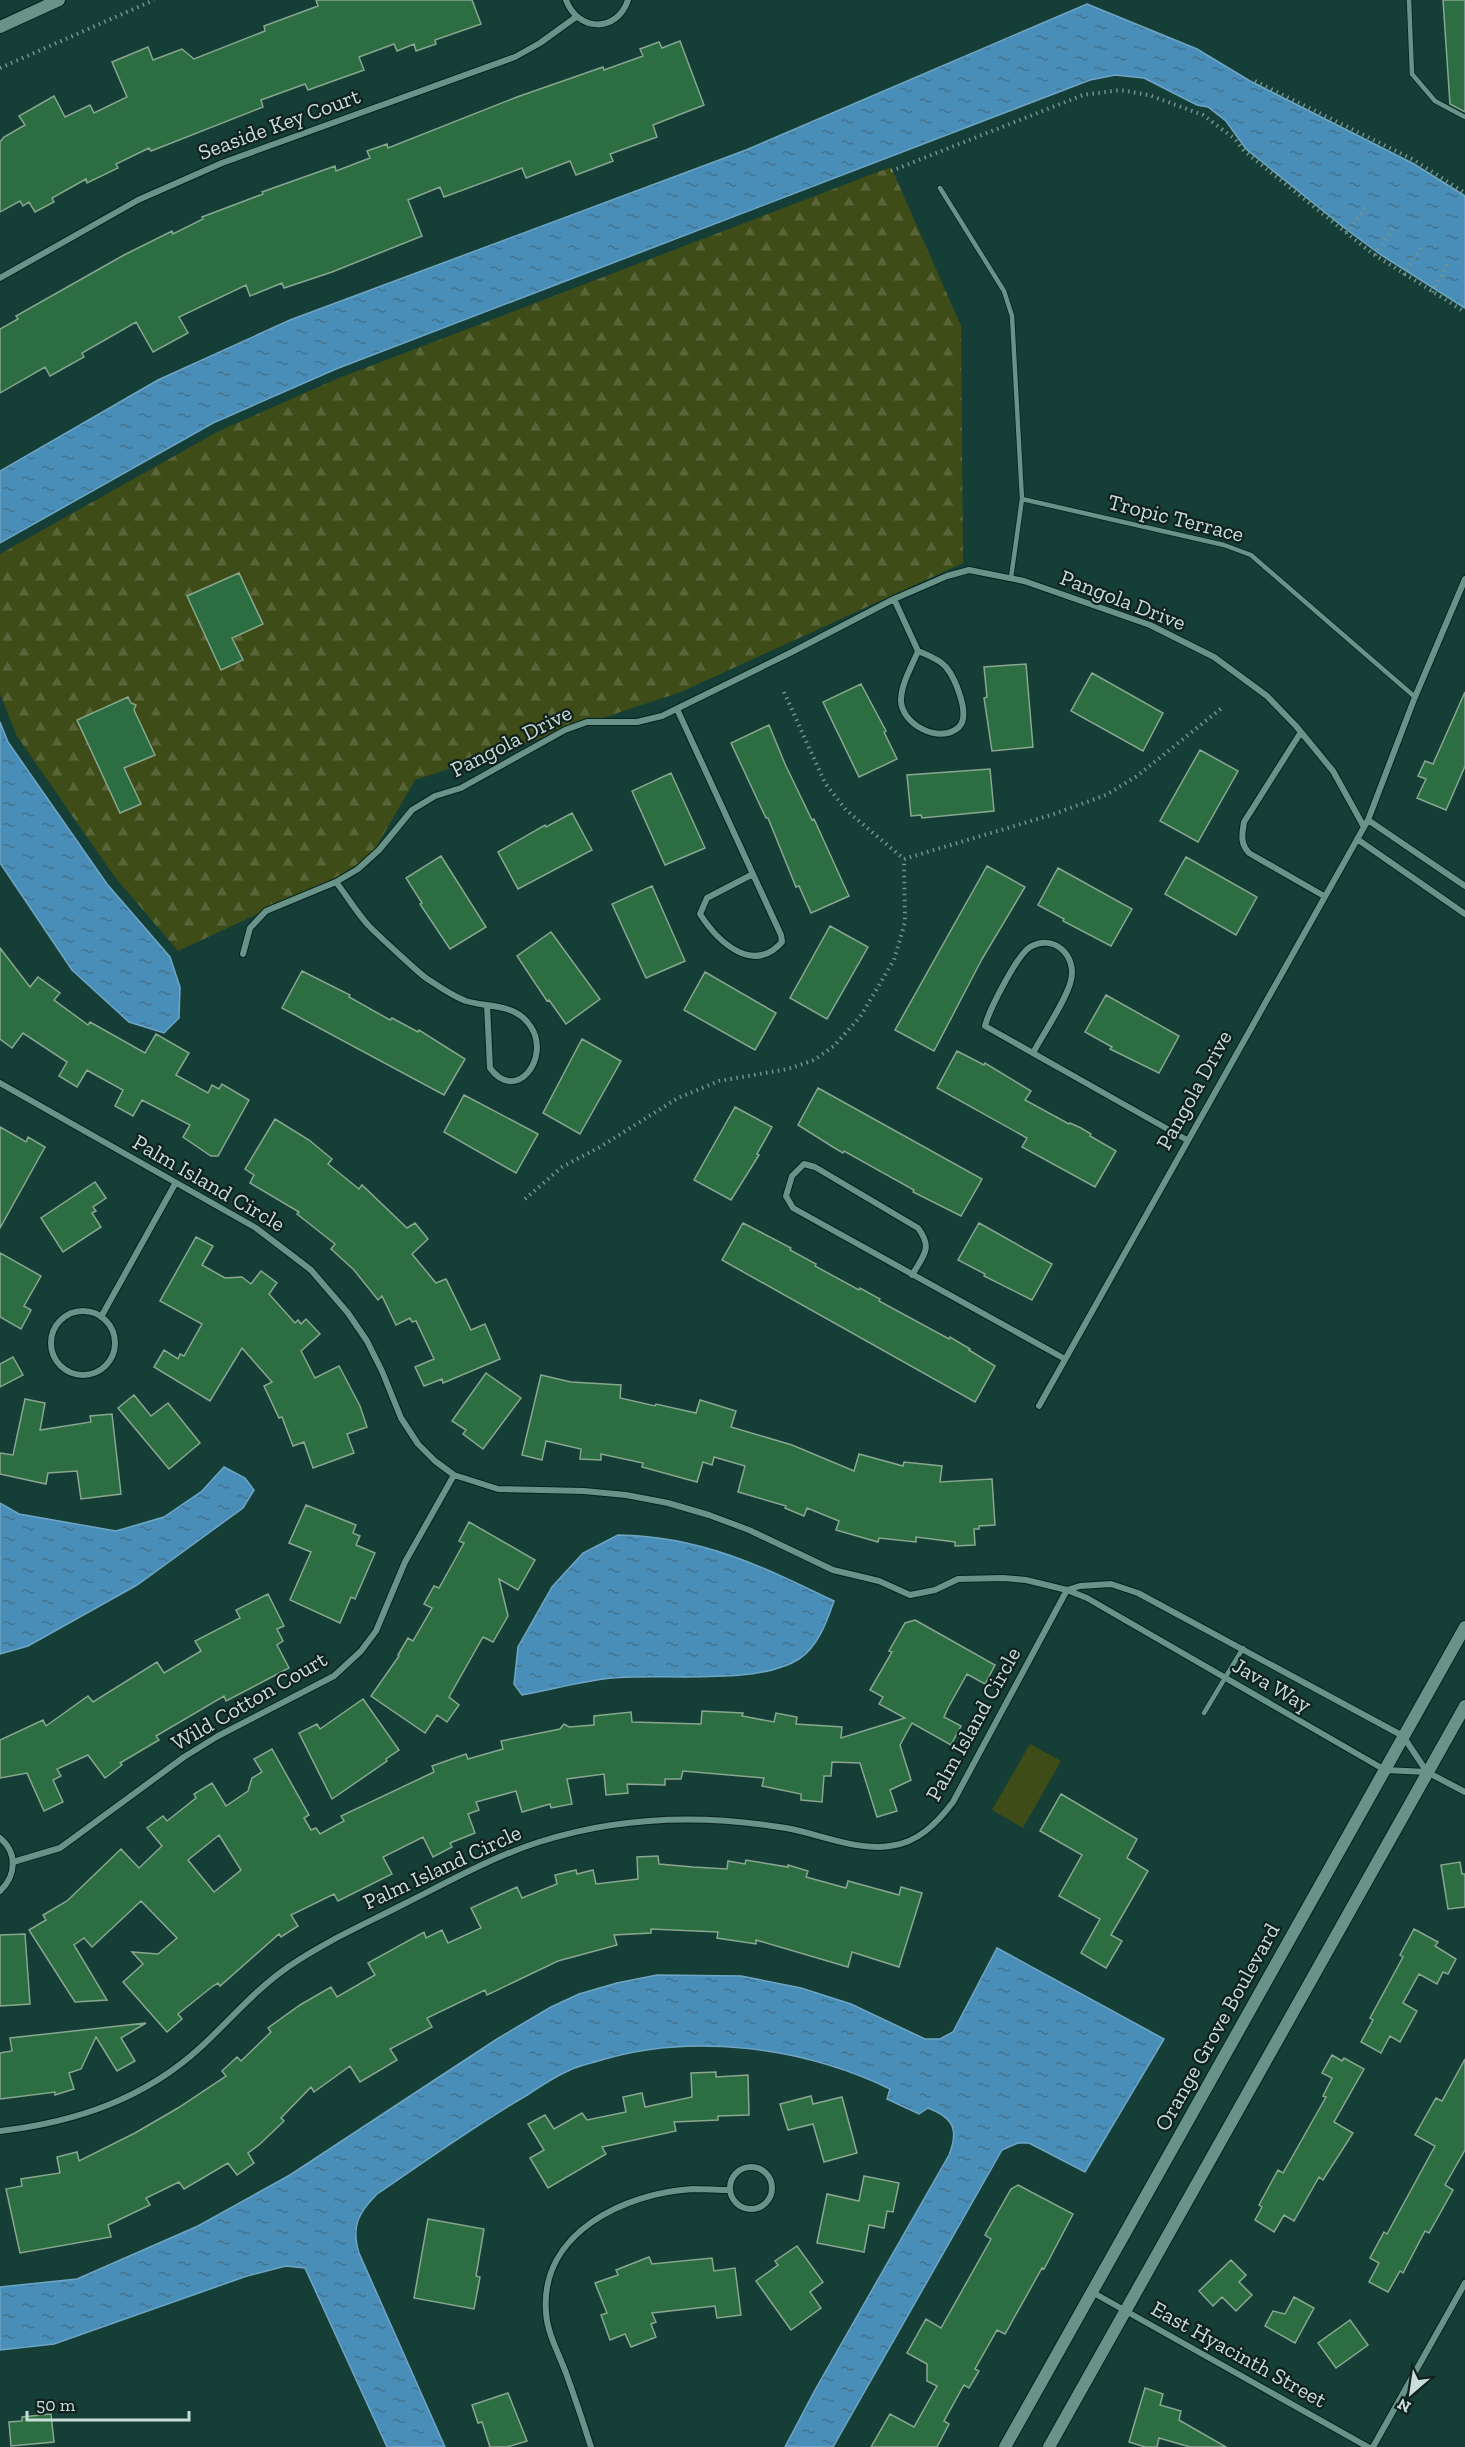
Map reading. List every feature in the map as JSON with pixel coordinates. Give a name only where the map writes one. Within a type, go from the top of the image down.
[{"type":"street","points":[[0,27],[59,0]]},
{"type":"street","points":[[566,0],[576,17],[596,25],[617,18],[625,9],[628,0]]},
{"type":"street","name":"Seaside Key Court","points":[[0,278],[138,200],[222,163],[515,57],[540,43],[576,17]]},
{"type":"street","name":"Pangola Drive","points":[[243,954],[250,928],[266,910],[336,882],[358,869],[379,850],[412,810],[435,796],[461,788],[565,730],[587,723],[637,722],[662,716],[894,599],[946,576],[969,570],[1011,578],[1150,625],[1214,657],[1267,696],[1301,732],[1333,771],[1366,824],[1039,1406]]},
{"type":"street","points":[[1465,579],[1414,697],[1366,824],[1465,886]]},
{"type":"street","points":[[894,599],[918,651],[934,658],[945,667],[957,688],[964,714],[963,721],[958,728],[950,732],[938,734],[923,731],[910,720],[901,701],[905,681],[918,651]]},
{"type":"street","points":[[677,709],[782,935],[782,942],[774,951],[752,958],[736,950],[709,928],[700,914],[707,898],[753,874]]},
{"type":"street","points":[[1301,732],[1244,822],[1241,837],[1249,853],[1324,896]]},
{"type":"street","points":[[1357,839],[1465,914]]},
{"type":"street","points":[[336,882],[368,924],[424,977],[464,1000],[504,1007],[517,1012],[531,1026],[539,1044],[534,1065],[525,1077],[517,1081],[504,1080],[490,1068],[488,1005]]},
{"type":"street","points":[[1033,1053],[1071,982],[1073,966],[1069,955],[1060,946],[1043,942],[1029,948],[1011,972],[988,1014],[985,1026],[1187,1140]]},
{"type":"street","name":"Palm Island Circle","points":[[0,1083],[275,1241],[311,1270],[328,1287],[366,1341],[382,1371],[401,1418],[418,1444],[454,1475],[498,1489],[584,1491],[626,1495],[668,1503],[750,1530],[833,1570],[879,1581],[910,1595],[935,1590],[958,1579],[1026,1580],[1067,1590],[1080,1586],[1111,1584],[1138,1593],[1403,1736],[1427,1772]]},
{"type":"street","points":[[912,1275],[927,1250],[927,1239],[918,1228],[815,1167],[804,1164],[792,1176],[786,1196],[793,1208],[912,1275],[1065,1359]]},
{"type":"street","points":[[101,1317],[175,1184]]},
{"type":"street","points":[[81,1311],[101,1317],[113,1333],[115,1344],[107,1363],[99,1370],[89,1374],[78,1374],[60,1365],[51,1347],[51,1336],[55,1326],[70,1313],[81,1311]]},
{"type":"street","name":"Wild Cotton Court","points":[[14,1862],[60,1848],[184,1757],[218,1736],[334,1676],[361,1651],[376,1630],[405,1562],[454,1475]]},
{"type":"street","name":"Palm Island Circle","points":[[0,2131],[42,2126],[67,2120],[115,2103],[137,2092],[200,2048],[260,1988],[315,1949],[487,1862],[540,1841],[596,1827],[682,1818],[739,1821],[790,1829],[864,1847],[891,1846],[917,1837],[938,1821],[953,1802],[1067,1590]]},
{"type":"street","name":"Java Way","points":[[1067,1590],[1087,1598],[1384,1770],[1427,1772],[1465,1792]]},
{"type":"street","name":"Orange Grove Boulevard","points":[[1005,2447],[1465,1627]]},
{"type":"street","points":[[1048,2447],[1465,1706]]},
{"type":"street","points":[[0,1838],[11,1851],[14,1862],[13,1872],[0,1891]]},
{"type":"street","points":[[752,2167],[765,2173],[771,2186],[769,2199],[752,2209],[746,2209],[735,2202],[730,2190],[733,2176],[739,2171],[752,2167]]},
{"type":"street","points":[[591,2447],[546,2315],[546,2289],[553,2265],[567,2241],[587,2223],[610,2212],[664,2193],[692,2189],[730,2190]]},
{"type":"street","points":[[1373,2447],[1465,2283]]},
{"type":"street","name":"East Hyacinth Street","points":[[1092,2292],[1368,2447]]},
{"type":"lane","points":[[1409,0],[1412,74],[1435,101],[1465,117]]},
{"type":"lane","points":[[940,188],[1004,291],[1012,316],[1022,499],[1011,578]]},
{"type":"lane","name":"Tropic Terrace","points":[[1022,499],[1224,545],[1251,555],[1414,697]]},
{"type":"lane","points":[[1204,1713],[1226,1680],[1243,1648]]},
{"type":"path","points":[[0,68],[154,0]]},
{"type":"path","points":[[1255,81],[1414,160],[1465,193]]},
{"type":"path","points":[[891,171],[1083,95],[1120,90],[1149,95],[1203,115],[1235,139],[1244,151],[1374,255],[1463,311],[1465,304]]},
{"type":"path","points":[[1346,233],[1366,207]]},
{"type":"path","points":[[1374,255],[1393,228]]},
{"type":"path","points":[[1404,274],[1421,246]]},
{"type":"path","points":[[1432,292],[1448,263]]},
{"type":"path","points":[[525,1198],[562,1167],[600,1147],[678,1098],[718,1081],[788,1069],[814,1060],[834,1046],[860,1017],[894,960],[904,922],[904,859],[846,810],[825,783],[784,692]]},
{"type":"path","points":[[904,859],[1051,815],[1106,795],[1145,770],[1223,708]]},
{"type":"green space","points":[[891,167],[961,326],[963,563],[681,692],[415,780],[367,863],[178,951],[114,876],[17,736],[0,694],[0,554],[217,432],[339,378]]},
{"type":"green space","points":[[1030,1744],[1061,1761],[1023,1828],[992,1810]]},
{"type":"water","points":[[1087,4],[1197,49],[1250,81],[1414,164],[1465,196],[1465,308],[1381,255],[1342,226],[1246,149],[1226,121],[1208,107],[1197,105],[1144,78],[1115,75],[1090,80],[336,369],[213,423],[0,543],[0,471],[158,380],[290,320],[746,150]]},
{"type":"water","points":[[0,722],[8,742],[107,884],[170,957],[180,987],[179,1018],[164,1033],[129,1022],[72,970],[0,863]]},
{"type":"water","points":[[224,1467],[245,1478],[254,1490],[243,1508],[137,1585],[28,1646],[0,1654],[0,1503],[19,1514],[116,1531],[164,1517],[202,1491]]},
{"type":"water","points":[[618,1535],[676,1541],[730,1555],[834,1601],[812,1648],[799,1659],[781,1667],[735,1676],[612,1678],[522,1695],[514,1684],[518,1647],[552,1587],[583,1553]]},
{"type":"water","points":[[997,1948],[1164,2039],[1085,2172],[1029,2143],[1018,2143],[1002,2150],[833,2447],[785,2447],[949,2155],[954,2132],[944,2116],[928,2108],[919,2114],[887,2099],[890,2089],[856,2075],[821,2063],[746,2048],[671,2047],[634,2052],[571,2069],[452,2142],[377,2194],[365,2208],[356,2228],[359,2253],[445,2447],[387,2447],[305,2268],[286,2266],[247,2276],[54,2344],[0,2350],[0,2287],[77,2279],[198,2226],[290,2175],[497,2039],[551,2007],[579,1994],[657,1975],[741,1976],[801,1988],[851,2004],[925,2039],[940,2039],[953,2032]]},
{"type":"building","points":[[316,0],[472,0],[481,24],[435,40],[436,44],[416,51],[414,44],[397,51],[394,44],[359,57],[364,70],[308,90],[305,84],[261,100],[263,107],[151,151],[149,148],[116,164],[118,168],[87,183],[86,179],[52,198],[54,202],[35,212],[29,202],[23,206],[20,201],[0,212],[0,142],[4,137],[25,125],[19,116],[54,96],[65,117],[90,105],[94,113],[127,97],[112,62],[148,47],[153,60],[182,49],[194,59],[265,31],[264,26],[318,6]]},
{"type":"building","points":[[1443,0],[1465,0],[1465,112],[1450,104]]},
{"type":"building","points":[[680,41],[704,105],[653,125],[657,137],[610,154],[613,161],[576,175],[570,161],[526,178],[522,168],[444,197],[440,187],[408,200],[422,236],[332,272],[284,288],[282,283],[250,296],[246,285],[179,317],[188,333],[153,352],[136,322],[82,353],[84,357],[50,376],[45,367],[0,393],[0,329],[18,319],[16,316],[124,255],[172,231],[173,234],[203,219],[202,217],[263,194],[262,192],[335,166],[336,171],[370,158],[367,151],[387,144],[388,148],[517,97],[603,67],[604,70],[643,56],[640,49],[659,42],[662,48]]},
{"type":"building","points":[[239,573],[263,624],[232,638],[243,660],[221,670],[187,596]]},
{"type":"building","points":[[1026,664],[1033,747],[992,751],[984,698],[987,697],[984,667]]},
{"type":"building","points":[[1092,673],[1163,713],[1143,751],[1071,711]]},
{"type":"building","points":[[861,684],[886,731],[884,732],[897,759],[859,777],[823,702]]},
{"type":"building","points":[[1465,692],[1465,766],[1446,810],[1417,798],[1426,779],[1418,776],[1425,761],[1433,764]]},
{"type":"building","points":[[128,697],[131,703],[136,705],[134,710],[155,755],[124,768],[141,804],[120,813],[77,720]]},
{"type":"building","points":[[769,725],[785,764],[812,820],[814,819],[849,896],[811,913],[799,886],[796,887],[768,818],[731,743]]},
{"type":"building","points":[[1200,750],[1238,771],[1198,842],[1160,821]]},
{"type":"building","points":[[990,769],[994,811],[922,818],[921,815],[911,816],[907,775]]},
{"type":"building","points":[[671,773],[705,848],[665,865],[632,791]]},
{"type":"building","points":[[572,813],[592,850],[518,889],[498,852],[545,825],[546,827]]},
{"type":"building","points":[[441,856],[486,927],[450,949],[406,878]]},
{"type":"building","points":[[1186,857],[1257,897],[1236,935],[1165,894]]},
{"type":"building","points":[[987,866],[1025,887],[982,959],[934,1051],[895,1030]]},
{"type":"building","points":[[1058,868],[1132,909],[1111,946],[1038,905]]},
{"type":"building","points":[[652,886],[685,961],[646,978],[612,904]]},
{"type":"building","points":[[830,926],[868,947],[827,1019],[790,998]]},
{"type":"building","points":[[551,932],[600,999],[566,1024],[549,1000],[547,1001],[517,956]]},
{"type":"building","points":[[0,948],[30,987],[38,977],[60,993],[54,1000],[88,1025],[90,1022],[145,1053],[156,1034],[189,1053],[176,1075],[208,1093],[212,1085],[219,1089],[222,1084],[249,1100],[218,1156],[211,1156],[183,1137],[190,1125],[142,1100],[133,1116],[115,1106],[123,1090],[87,1070],[77,1087],[59,1076],[67,1062],[23,1033],[12,1048],[0,1039]]},
{"type":"building","points":[[302,971],[350,995],[349,997],[390,1020],[392,1018],[418,1032],[419,1030],[465,1059],[444,1095],[282,1008]]},
{"type":"building","points":[[705,972],[776,1013],[755,1050],[684,1010]]},
{"type":"building","points":[[1106,995],[1179,1036],[1159,1073],[1110,1049],[1112,1047],[1085,1032]]},
{"type":"building","points":[[582,1039],[621,1061],[580,1134],[543,1113]]},
{"type":"building","points":[[957,1051],[984,1065],[985,1063],[1031,1091],[1025,1100],[1081,1128],[1116,1151],[1095,1187],[1022,1147],[1027,1138],[937,1088]]},
{"type":"building","points":[[818,1088],[982,1179],[961,1216],[913,1192],[914,1190],[844,1151],[843,1153],[798,1125]]},
{"type":"building","points":[[464,1095],[538,1134],[516,1173],[444,1132]]},
{"type":"building","points":[[735,1107],[772,1127],[757,1154],[759,1155],[731,1200],[694,1180]]},
{"type":"building","points":[[275,1119],[309,1140],[332,1159],[328,1164],[359,1189],[362,1185],[407,1228],[415,1223],[428,1239],[412,1254],[436,1283],[446,1279],[471,1330],[485,1324],[500,1359],[443,1383],[442,1379],[424,1386],[415,1367],[434,1359],[416,1321],[412,1322],[410,1318],[396,1325],[382,1296],[378,1300],[354,1270],[331,1249],[335,1244],[297,1214],[299,1212],[250,1183],[254,1175],[245,1169]]},
{"type":"building","points":[[0,1127],[26,1142],[28,1137],[45,1147],[0,1228]]},
{"type":"building","points":[[95,1182],[106,1198],[93,1207],[96,1211],[92,1213],[101,1227],[63,1252],[41,1218]]},
{"type":"building","points":[[743,1223],[791,1248],[790,1250],[816,1264],[815,1266],[859,1290],[860,1288],[880,1299],[879,1301],[949,1339],[950,1337],[995,1366],[975,1402],[722,1260]]},
{"type":"building","points":[[979,1223],[1052,1264],[1032,1300],[958,1260]]},
{"type":"building","points":[[196,1237],[213,1246],[202,1265],[225,1278],[242,1277],[251,1284],[261,1271],[277,1283],[269,1294],[295,1323],[298,1320],[301,1324],[306,1319],[320,1334],[301,1351],[315,1378],[339,1366],[360,1406],[367,1427],[347,1434],[354,1453],[313,1468],[304,1442],[293,1446],[282,1417],[279,1418],[264,1386],[272,1382],[242,1348],[210,1401],[154,1367],[164,1350],[178,1359],[180,1354],[184,1356],[202,1324],[160,1301]]},
{"type":"building","points":[[0,1253],[41,1276],[24,1306],[31,1310],[21,1329],[0,1317]]},
{"type":"building","points":[[13,1357],[23,1375],[0,1387],[0,1364]]},
{"type":"building","points":[[486,1373],[521,1398],[483,1449],[463,1434],[466,1430],[452,1421]]},
{"type":"building","points":[[541,1375],[571,1382],[621,1385],[620,1398],[655,1406],[656,1404],[696,1413],[700,1400],[736,1411],[731,1427],[792,1445],[854,1471],[859,1454],[903,1466],[904,1462],[942,1466],[940,1482],[992,1479],[995,1525],[979,1526],[979,1529],[974,1529],[975,1545],[955,1546],[955,1542],[916,1537],[916,1542],[879,1538],[878,1542],[836,1530],[839,1521],[807,1508],[804,1516],[785,1508],[786,1506],[738,1492],[745,1466],[714,1457],[712,1465],[703,1462],[697,1482],[642,1467],[643,1463],[601,1454],[601,1460],[580,1459],[581,1449],[546,1441],[542,1460],[522,1455]]},
{"type":"building","points":[[134,1395],[151,1416],[168,1403],[200,1443],[169,1469],[118,1408]]},
{"type":"building","points":[[25,1399],[45,1403],[40,1430],[91,1422],[90,1416],[112,1414],[121,1494],[81,1499],[77,1471],[48,1473],[46,1484],[0,1474],[0,1453],[13,1455]]},
{"type":"building","points":[[306,1505],[356,1525],[353,1533],[360,1536],[356,1545],[375,1553],[355,1599],[351,1597],[340,1623],[290,1600],[311,1552],[289,1543]]},
{"type":"building","points":[[469,1522],[535,1560],[518,1590],[499,1579],[508,1616],[493,1642],[483,1637],[449,1697],[459,1705],[447,1722],[437,1715],[425,1733],[371,1696],[399,1656],[408,1638],[413,1641],[432,1608],[424,1604],[434,1586],[439,1588],[464,1543],[459,1541]]},
{"type":"building","points":[[268,1594],[284,1626],[277,1629],[283,1641],[277,1645],[289,1668],[226,1701],[224,1696],[156,1736],[159,1740],[120,1763],[122,1765],[105,1778],[88,1755],[57,1769],[61,1776],[53,1780],[63,1802],[44,1811],[27,1773],[0,1778],[0,1740],[43,1720],[46,1726],[88,1696],[93,1702],[157,1662],[164,1673],[201,1651],[195,1641],[240,1618],[236,1610]]},
{"type":"building","points":[[915,1620],[995,1665],[985,1684],[967,1674],[948,1708],[944,1717],[961,1726],[951,1745],[912,1723],[900,1745],[911,1780],[890,1790],[897,1811],[877,1817],[860,1763],[832,1762],[831,1776],[824,1776],[822,1802],[801,1800],[801,1794],[762,1786],[764,1778],[683,1771],[681,1779],[665,1779],[665,1785],[627,1784],[628,1793],[606,1795],[604,1774],[567,1779],[572,1804],[551,1808],[550,1804],[522,1812],[516,1791],[476,1802],[479,1810],[468,1814],[475,1833],[450,1843],[452,1847],[433,1857],[423,1837],[383,1857],[392,1874],[338,1901],[334,1894],[291,1915],[298,1926],[281,1937],[279,1934],[220,1986],[218,1983],[213,1986],[178,2014],[182,2019],[167,2032],[123,1982],[143,1964],[132,1952],[158,1954],[177,1938],[141,1901],[92,1947],[84,1938],[74,1945],[107,2000],[75,2002],[29,1930],[46,1920],[43,1915],[67,1901],[121,1849],[139,1868],[162,1846],[147,1828],[163,1816],[167,1821],[196,1798],[194,1794],[212,1783],[226,1806],[248,1791],[252,1778],[262,1772],[254,1759],[272,1749],[309,1815],[304,1818],[311,1830],[316,1828],[320,1834],[344,1821],[341,1816],[434,1772],[432,1766],[466,1754],[468,1759],[503,1749],[501,1741],[560,1729],[564,1724],[569,1727],[594,1725],[594,1716],[631,1712],[632,1722],[701,1724],[702,1711],[743,1713],[742,1716],[774,1722],[776,1713],[797,1717],[796,1724],[842,1727],[841,1738],[905,1718],[879,1704],[883,1697],[870,1690],[892,1652],[889,1651],[905,1623]],"holes":[[[219,1835],[241,1870],[214,1892],[188,1860]]]},
{"type":"building","points":[[363,1699],[399,1750],[332,1799],[299,1733],[317,1724],[320,1729]]},
{"type":"building","points":[[1061,1794],[1137,1839],[1127,1858],[1148,1871],[1111,1935],[1122,1941],[1106,1968],[1081,1953],[1100,1919],[1059,1896],[1082,1855],[1040,1831]]},
{"type":"building","points":[[658,1856],[659,1864],[693,1867],[727,1869],[728,1861],[745,1864],[746,1860],[788,1867],[788,1865],[808,1871],[806,1877],[846,1888],[848,1881],[899,1895],[901,1887],[922,1893],[899,1967],[852,1952],[848,1967],[756,1940],[756,1944],[717,1938],[718,1932],[651,1929],[651,1933],[614,1935],[617,1945],[558,1961],[487,1995],[485,1990],[427,2018],[432,2027],[390,2049],[397,2060],[360,2082],[350,2066],[314,2092],[311,2087],[281,2118],[284,2121],[248,2153],[254,2163],[237,2175],[228,2163],[184,2189],[179,2182],[146,2198],[150,2205],[108,2225],[111,2237],[20,2253],[6,2189],[22,2186],[21,2179],[60,2173],[57,2157],[77,2152],[79,2161],[178,2108],[226,2076],[222,2071],[237,2057],[241,2061],[271,2032],[268,2028],[300,2005],[331,1987],[337,1997],[375,1975],[368,1963],[424,1932],[426,1938],[442,1930],[448,1943],[481,1928],[471,1908],[517,1887],[522,1898],[557,1884],[555,1875],[576,1870],[577,1874],[593,1870],[596,1884],[638,1879],[637,1857]]},
{"type":"building","points":[[1460,1862],[1462,1874],[1465,1874],[1465,1907],[1448,1909],[1441,1865]]},
{"type":"building","points":[[1414,1929],[1438,1942],[1435,1946],[1456,1959],[1448,1974],[1443,1972],[1437,1984],[1419,1974],[1403,2003],[1417,2011],[1400,2042],[1390,2036],[1381,2053],[1361,2042],[1373,2020],[1370,2018],[1403,1957],[1400,1955]]},
{"type":"building","points":[[25,1934],[30,2004],[0,2006],[0,1935]]},
{"type":"building","points":[[146,2023],[121,2038],[135,2061],[117,2071],[96,2037],[81,2069],[69,2073],[74,2089],[55,2095],[55,2092],[0,2099],[0,2053],[12,2051],[10,2038]]},
{"type":"building","points":[[1332,2055],[1342,2061],[1344,2058],[1364,2069],[1334,2122],[1353,2133],[1323,2180],[1319,2177],[1294,2221],[1284,2215],[1274,2232],[1255,2220],[1262,2207],[1259,2205],[1278,2170],[1283,2173],[1326,2097],[1323,2096],[1332,2078],[1322,2073]]},
{"type":"building","points":[[1465,2059],[1465,2150],[1445,2185],[1453,2190],[1429,2233],[1425,2231],[1403,2273],[1400,2271],[1388,2292],[1369,2282],[1379,2263],[1370,2258],[1384,2232],[1387,2234],[1435,2146],[1415,2135],[1436,2098],[1442,2101]]},
{"type":"building","points":[[716,2072],[716,2077],[748,2075],[749,2115],[718,2116],[718,2120],[674,2122],[676,2131],[602,2147],[606,2154],[548,2188],[530,2158],[544,2150],[528,2124],[545,2115],[554,2129],[582,2113],[587,2120],[626,2112],[623,2097],[642,2093],[645,2107],[692,2097],[691,2073]]},
{"type":"building","points":[[811,2096],[813,2104],[842,2097],[857,2153],[824,2162],[813,2124],[788,2130],[780,2104]]},
{"type":"building","points":[[864,2176],[899,2183],[893,2212],[887,2211],[884,2228],[869,2225],[864,2252],[817,2243],[827,2194],[859,2201]]},
{"type":"building","points":[[1018,2185],[1073,2214],[1044,2269],[1042,2268],[1005,2334],[997,2330],[975,2369],[979,2371],[969,2388],[964,2385],[944,2421],[949,2424],[937,2447],[871,2447],[890,2414],[914,2427],[937,2386],[927,2381],[927,2364],[907,2353],[926,2319],[941,2328],[991,2239],[985,2235],[1011,2189]]},
{"type":"building","points":[[428,2219],[484,2229],[476,2276],[480,2277],[474,2309],[414,2298]]},
{"type":"building","points":[[797,2246],[823,2282],[810,2292],[821,2308],[791,2330],[756,2281],[778,2265],[775,2261]]},
{"type":"building","points":[[649,2257],[652,2264],[712,2258],[714,2271],[735,2268],[741,2315],[717,2318],[715,2306],[652,2313],[656,2322],[651,2324],[656,2337],[631,2347],[625,2334],[610,2340],[601,2315],[607,2313],[595,2283],[618,2275],[616,2270]]},
{"type":"building","points":[[1231,2260],[1246,2275],[1239,2282],[1252,2295],[1236,2311],[1222,2297],[1213,2306],[1199,2291]]},
{"type":"building","points":[[1294,2297],[1314,2308],[1295,2343],[1265,2326],[1273,2311],[1285,2314]]},
{"type":"building","points":[[1350,2320],[1368,2345],[1336,2368],[1318,2343]]},
{"type":"building","points":[[1145,2388],[1163,2394],[1160,2405],[1181,2411],[1179,2420],[1226,2447],[1190,2447],[1159,2438],[1157,2447],[1145,2447],[1129,2442]]},
{"type":"building","points":[[508,2393],[527,2441],[507,2447],[490,2447],[482,2422],[478,2423],[472,2405]]},
{"type":"building","points":[[51,2414],[54,2442],[11,2446],[9,2422],[22,2421],[22,2417]]}]
